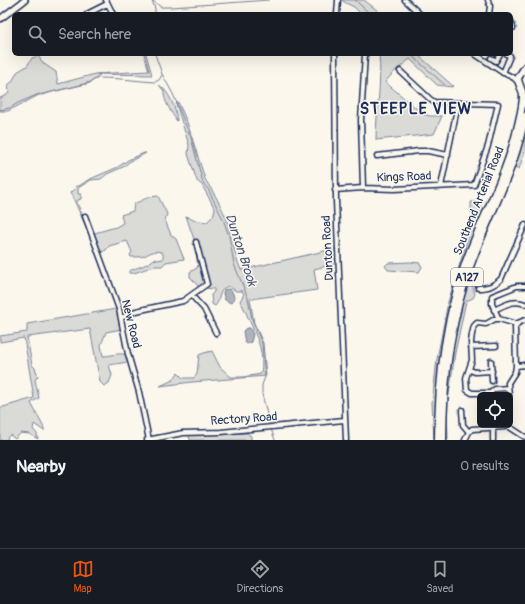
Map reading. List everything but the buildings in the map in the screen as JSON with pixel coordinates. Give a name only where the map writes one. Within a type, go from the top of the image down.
[{"type":"highway","name":"Southend Arterial Road","points":[[438,440],[440,374],[450,317],[466,263],[502,180],[514,142],[523,98],[523,92],[518,78],[525,67]]},
{"type":"highway","name":"Southend Arterial Road","points":[[443,440],[446,368],[454,319],[470,265],[501,195],[513,162],[525,116]]},
{"type":"main road","points":[[0,19],[25,0]]},
{"type":"street","points":[[337,12],[338,0]]},
{"type":"street","points":[[405,0],[418,12]]},
{"type":"street","points":[[488,0],[490,6],[489,12]]},
{"type":"street","points":[[90,12],[106,2],[112,12]]},
{"type":"street","name":"Dunton Road","points":[[335,56],[335,190],[346,440]]},
{"type":"street","points":[[363,188],[361,120],[365,56]]},
{"type":"street","points":[[478,56],[510,77],[514,78],[519,84]]},
{"type":"street","points":[[491,58],[496,61],[499,56]]},
{"type":"street","points":[[503,72],[510,56]]},
{"type":"street","points":[[400,72],[431,100],[439,103],[458,104],[441,186]]},
{"type":"street","points":[[510,77],[520,74]]},
{"type":"street","name":"Kings Road","points":[[335,190],[474,185],[488,146],[498,104],[458,104]]},
{"type":"street","points":[[377,156],[419,151],[428,151],[448,155]]},
{"type":"street","name":"New Road","points":[[84,216],[119,309],[128,354],[139,392],[148,440]]},
{"type":"street","points":[[478,288],[487,288],[494,285],[501,279],[525,225]]},
{"type":"street","points":[[121,318],[136,311],[183,301],[207,284],[196,242]]},
{"type":"street","points":[[501,279],[506,282]]},
{"type":"street","points":[[499,319],[494,310],[492,296],[517,286],[525,286]]},
{"type":"street","points":[[192,296],[204,309],[216,333]]},
{"type":"street","points":[[494,310],[512,302],[519,301],[525,304]]},
{"type":"street","points":[[508,388],[495,389],[490,393],[469,392],[467,390],[466,381],[472,360],[472,334],[475,324],[486,324],[495,319],[516,324],[525,320]]},
{"type":"street","points":[[509,392],[508,383],[515,372],[516,366],[514,331],[516,324]]},
{"type":"street","points":[[471,347],[496,346]]},
{"type":"street","points":[[491,361],[492,381]]},
{"type":"street","points":[[516,366],[525,365]]},
{"type":"street","points":[[470,370],[475,372],[492,371]]},
{"type":"street","points":[[462,410],[463,424],[469,432]]},
{"type":"street","name":"Rectory Road","points":[[148,440],[183,433],[221,432],[344,420]]},
{"type":"street","points":[[465,440],[469,432],[476,429],[493,428],[493,440]]},
{"type":"street","points":[[512,428],[525,437]]},
{"type":"shaded area","points":[[342,0],[364,0],[379,12],[359,12],[354,7]]},
{"type":"shaded area","points":[[38,56],[44,64],[56,72],[58,84],[95,74],[149,71],[145,56],[147,56],[152,75],[97,74],[100,75],[90,83],[39,95],[8,111],[0,111],[0,98],[9,93],[8,85],[12,82],[17,72],[27,66],[32,58]]},
{"type":"shaded area","points":[[379,56],[419,56],[453,86],[437,85],[410,59],[394,72],[385,82],[423,114],[430,116],[442,116],[434,134],[376,140]]},
{"type":"shaded area","points":[[159,85],[163,88],[172,101],[176,112],[177,121],[166,103],[164,91]]},
{"type":"shaded area","points":[[178,102],[187,122],[205,179],[226,217],[241,270],[338,248],[339,263],[314,269],[317,290],[250,299],[254,323],[263,343],[266,376],[160,386],[173,380],[178,373],[183,378],[194,378],[197,374],[199,355],[212,351],[220,367],[231,377],[261,374],[262,367],[261,354],[254,330],[240,301],[244,294],[242,291],[236,291],[228,286],[224,288],[220,293],[215,306],[212,304],[211,295],[214,292],[214,289],[205,288],[202,291],[190,277],[190,272],[197,268],[198,265],[197,248],[186,216],[193,220],[207,222],[213,216],[215,209],[202,185],[197,181],[188,154],[189,145],[176,104]]},
{"type":"shaded area","points":[[525,131],[525,151],[519,169],[515,167]]},
{"type":"shaded area","points":[[146,153],[123,167],[107,174],[101,179],[91,180],[78,188],[78,194],[81,194],[81,199],[77,202],[91,234],[116,227],[123,223],[121,215],[133,211],[134,204],[149,197],[158,196],[167,214],[165,220],[171,235],[176,239],[184,259],[166,262],[162,266],[154,266],[134,273],[129,273],[129,271],[154,259],[163,259],[163,253],[155,251],[143,256],[131,257],[130,255],[132,252],[127,241],[109,246],[106,250],[100,253],[119,309],[122,329],[106,332],[101,345],[103,356],[124,354],[127,355],[128,362],[109,365],[112,375],[109,383],[104,386],[100,382],[90,329],[27,337],[32,365],[38,376],[35,380],[39,398],[31,403],[44,428],[44,431],[34,424],[33,429],[37,434],[38,439],[29,434],[21,433],[15,439],[10,435],[7,438],[8,440],[0,440],[0,408],[34,398],[24,338],[0,342],[0,336],[27,332],[27,324],[116,309],[89,234],[70,193],[77,186],[88,180],[118,167],[128,160]]},
{"type":"shaded area","points":[[471,202],[475,202],[476,206],[484,208],[483,216],[462,270],[470,280],[475,294],[473,298],[466,301],[455,353],[447,408],[448,440],[434,440],[432,403],[437,359],[448,302],[474,218],[471,212]]},
{"type":"shaded area","points":[[388,263],[420,263],[422,267],[419,272],[388,270],[385,266]]},
{"type":"shaded area","points":[[229,289],[234,297],[234,300],[231,303],[225,300],[223,294],[224,290]]},
{"type":"shaded area","points":[[250,328],[253,334],[251,342],[247,344],[245,343],[243,331]]},
{"type":"shaded area","points":[[247,433],[251,436],[251,440],[190,440],[189,436],[192,434]]},
{"type":"waterway","points":[[152,0],[155,12]]},
{"type":"waterway","points":[[153,1],[161,7],[172,7],[269,0]]},
{"type":"waterway","points":[[355,0],[368,12]]},
{"type":"waterway","name":"Dunton Brook","points":[[156,56],[162,74],[173,94],[191,138],[203,183],[208,189],[223,219],[229,236],[234,264],[248,298],[252,319],[262,344],[265,377],[262,385],[262,394],[270,426]]},
{"type":"waterway","points":[[412,56],[445,85]]},
{"type":"waterway","points":[[0,110],[10,108],[39,94],[42,95],[100,78],[155,82],[159,80],[162,75]]},
{"type":"waterway","name":"Dunton Brook","points":[[271,429],[275,440]]},
{"type":"district","name":"STEEPLE VIEW","points":[[416,109]]}]
